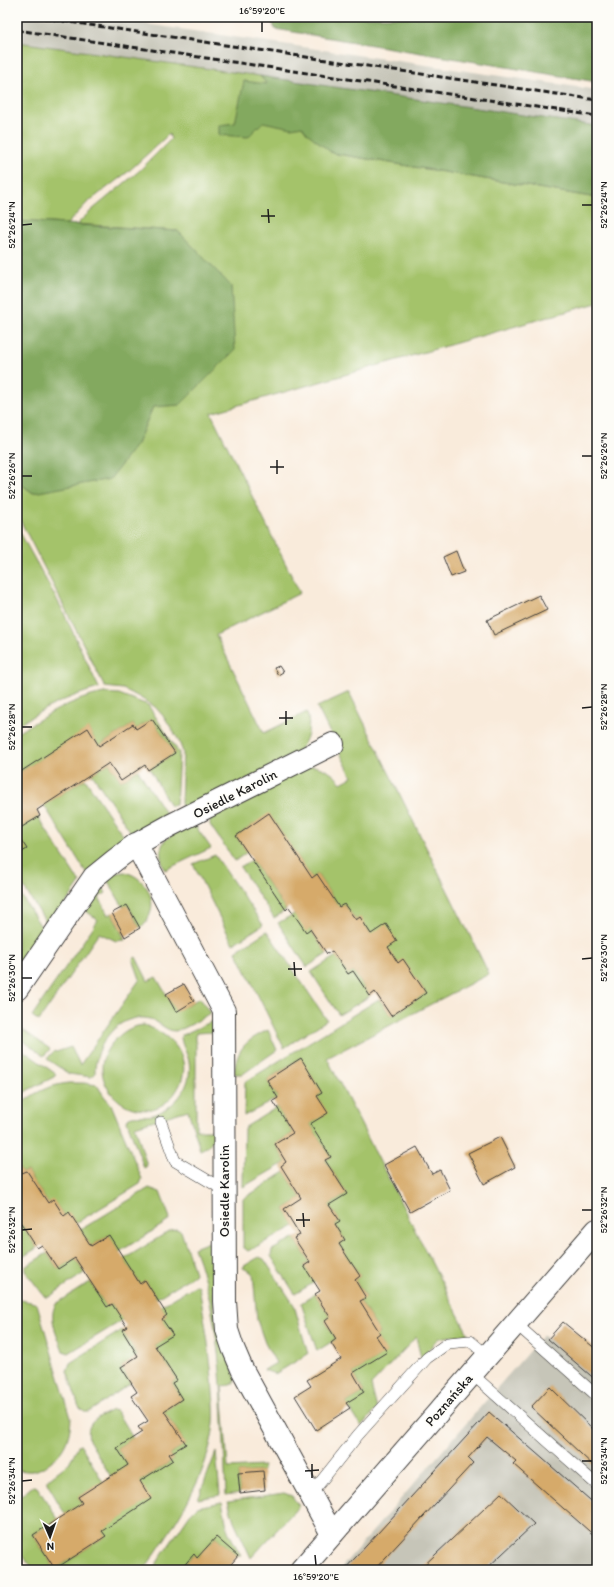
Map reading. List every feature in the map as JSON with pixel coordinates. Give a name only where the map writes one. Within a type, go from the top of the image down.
[{"type":"street","name":"Osiedle Karolin","points":[[17,989],[94,877],[136,844],[334,744]]},
{"type":"street","name":"Osiedle Karolin","points":[[136,844],[224,1011],[225,1301],[227,1330],[242,1369],[332,1534]]},
{"type":"street","name":"Poznańska","points":[[301,1570],[597,1230]]},
{"type":"lane","points":[[161,1122],[175,1161],[224,1190]]},
{"type":"lane","points":[[515,1324],[597,1396]]},
{"type":"lane","points":[[310,1494],[358,1435],[427,1358],[448,1343],[470,1341],[488,1356]]},
{"type":"lane","points":[[472,1374],[597,1485]]},
{"type":"shaded area","points":[[17,17],[98,17],[597,90],[597,126],[17,42]]},
{"type":"shaded area","points":[[563,1322],[597,1350],[597,1570],[339,1570],[543,1335],[548,1339]]},
{"type":"green space","points":[[270,17],[597,17],[597,82],[275,29]]},
{"type":"green space","points":[[17,42],[260,76],[307,132],[332,153],[597,198],[597,303],[211,413],[300,593],[216,635],[264,733],[307,712],[309,724],[308,734],[304,744],[297,753],[186,811],[181,804],[183,752],[178,739],[165,718],[155,707],[123,689],[105,687],[17,514],[17,481],[33,493],[137,444],[153,406],[180,405],[178,231],[77,224],[139,171],[171,139],[169,134],[129,171],[87,203],[67,224],[17,221]]},
{"type":"green space","points":[[260,76],[597,126],[597,198],[332,153],[307,133],[302,126],[292,128],[263,122],[248,137],[219,135],[219,125],[235,123],[244,81],[267,84]]},
{"type":"green space","points":[[17,221],[178,231],[231,286],[235,350],[180,405],[153,407],[137,444],[110,479],[33,493],[17,481]]},
{"type":"green space","points":[[17,527],[61,607],[99,688],[56,704],[17,726]]},
{"type":"green space","points":[[349,692],[489,974],[327,1058],[468,1334],[439,1338],[421,1358],[416,1337],[371,1385],[377,1409],[361,1426],[346,1403],[364,1392],[353,1373],[386,1352],[376,1336],[380,1333],[360,1301],[366,1297],[355,1280],[360,1276],[339,1244],[345,1240],[335,1224],[340,1221],[329,1205],[347,1194],[325,1160],[331,1157],[310,1124],[327,1113],[317,1096],[322,1093],[300,1058],[267,1080],[278,1098],[244,1116],[245,1082],[379,999],[391,1016],[426,993],[403,960],[398,963],[371,934],[360,918],[356,920],[344,904],[339,907],[317,874],[312,878],[269,814],[236,836],[247,852],[235,861],[210,825],[212,813],[304,765],[315,766],[325,770],[341,783],[352,777],[317,707]]},
{"type":"green space","points":[[104,693],[119,694],[148,705],[179,753],[176,805],[170,806],[150,769],[175,753],[152,719],[136,729],[133,724],[99,746],[88,729],[17,774],[17,733],[48,714],[69,704],[80,699]]},
{"type":"green space","points":[[109,763],[121,781],[138,770],[169,819],[134,837],[92,774]]},
{"type":"green space","points":[[85,779],[127,841],[87,874],[44,805]]},
{"type":"green space","points":[[38,817],[80,883],[49,927],[17,877],[17,855],[26,849],[17,834],[17,830]]},
{"type":"green space","points":[[191,823],[196,827],[211,848],[165,870],[161,852],[165,840]]},
{"type":"green space","points":[[215,855],[263,925],[233,944],[193,864]]},
{"type":"green space","points":[[252,860],[286,910],[274,918],[240,867]]},
{"type":"green space","points":[[125,872],[141,881],[147,888],[150,896],[152,904],[151,913],[147,921],[140,928],[128,905],[123,907],[106,878],[116,873]]},
{"type":"green space","points":[[100,883],[106,893],[99,897],[108,915],[112,913],[125,940],[116,941],[99,933],[39,1021],[32,1016],[98,920],[82,908]]},
{"type":"green space","points":[[17,889],[45,933],[17,974]]},
{"type":"green space","points":[[294,914],[310,929],[327,954],[307,967],[278,923]]},
{"type":"green space","points":[[267,931],[327,1020],[284,1048],[236,951]]},
{"type":"green space","points":[[336,956],[348,974],[353,971],[370,996],[339,1015],[311,972]]},
{"type":"green space","points":[[136,957],[148,981],[156,977],[176,1011],[200,998],[210,1013],[188,1026],[175,1031],[172,1031],[150,1019],[138,1018],[128,1020],[110,1033],[104,1042],[99,1052],[95,1074],[91,1077],[69,1074],[47,1059],[54,1051],[56,1052],[71,1047],[80,1065],[140,979],[133,959]]},
{"type":"green space","points":[[213,1021],[215,1032],[196,1033],[196,1130],[214,1130],[212,1140],[209,1145],[200,1150],[188,1110],[135,1126],[147,1166],[144,1168],[127,1121],[129,1117],[132,1116],[153,1115],[169,1107],[176,1101],[185,1087],[190,1070],[189,1061],[181,1038],[182,1035]]},
{"type":"green space","points":[[144,1025],[165,1035],[173,1043],[183,1060],[184,1071],[181,1082],[175,1093],[161,1105],[146,1110],[131,1107],[118,1100],[108,1088],[102,1074],[104,1058],[113,1042],[127,1030]]},
{"type":"green space","points":[[23,1030],[50,1049],[44,1056],[18,1037]]},
{"type":"green space","points":[[268,1030],[277,1050],[243,1074],[234,1074],[237,1057],[240,1051],[248,1042]]},
{"type":"green space","points":[[17,1046],[56,1074],[54,1077],[28,1090],[17,1098]]},
{"type":"green space","points":[[68,1083],[97,1085],[111,1104],[142,1179],[140,1184],[76,1223],[69,1213],[64,1216],[53,1200],[48,1203],[27,1171],[22,1173],[17,1166],[17,1107],[41,1091],[53,1086]]},
{"type":"green space","points":[[277,1107],[293,1133],[275,1144],[286,1162],[243,1187],[244,1128]]},
{"type":"green space","points":[[285,1172],[301,1198],[284,1209],[295,1226],[248,1251],[243,1247],[243,1199]]},
{"type":"green space","points":[[149,1188],[160,1192],[170,1218],[167,1222],[119,1252],[109,1235],[91,1246],[80,1230]]},
{"type":"green space","points":[[21,1223],[37,1248],[21,1258],[17,1258],[17,1226]]},
{"type":"green space","points":[[176,1229],[181,1231],[195,1273],[157,1298],[145,1281],[140,1284],[124,1259],[171,1230]]},
{"type":"green space","points":[[294,1238],[310,1262],[304,1266],[315,1282],[295,1294],[271,1256],[272,1250]]},
{"type":"green space","points":[[209,1242],[214,1253],[214,1306],[217,1329],[236,1378],[233,1384],[222,1386],[228,1468],[263,1466],[263,1471],[238,1473],[240,1493],[226,1495],[222,1401],[216,1338],[204,1277],[194,1248]]},
{"type":"green space","points":[[47,1253],[58,1269],[75,1258],[84,1273],[49,1297],[45,1297],[25,1271],[25,1267]]},
{"type":"green space","points":[[259,1257],[264,1259],[294,1305],[308,1354],[275,1374],[264,1370],[276,1363],[265,1343],[257,1320],[253,1273],[243,1268]]},
{"type":"green space","points":[[90,1282],[107,1307],[112,1304],[123,1320],[69,1353],[63,1351],[53,1322],[56,1304]]},
{"type":"green space","points":[[196,1285],[199,1287],[208,1340],[214,1423],[205,1463],[188,1501],[144,1570],[35,1570],[17,1550],[17,1499],[33,1486],[37,1487],[58,1519],[33,1535],[55,1569],[106,1536],[102,1531],[140,1481],[173,1460],[169,1454],[186,1444],[164,1411],[182,1399],[172,1383],[177,1380],[155,1346],[172,1335],[162,1319],[167,1315],[161,1306]]},
{"type":"green space","points":[[315,1294],[330,1317],[325,1321],[336,1339],[317,1351],[301,1303]]},
{"type":"green space","points":[[21,1300],[37,1304],[71,1418],[68,1438],[63,1449],[54,1459],[43,1467],[31,1471],[17,1470],[17,1301]]},
{"type":"green space","points":[[122,1330],[138,1356],[121,1367],[131,1383],[89,1412],[84,1412],[79,1407],[67,1371],[70,1363]]},
{"type":"green space","points":[[112,1410],[116,1411],[133,1438],[117,1448],[128,1465],[111,1477],[89,1440],[88,1434],[89,1428],[94,1421]]},
{"type":"green space","points":[[81,1445],[103,1482],[78,1497],[82,1503],[65,1514],[47,1483],[47,1480],[69,1463],[78,1446]]},
{"type":"green space","points":[[216,1452],[220,1495],[198,1499]]},
{"type":"green space","points":[[284,1493],[292,1496],[299,1506],[251,1558],[234,1521],[228,1501]]},
{"type":"green space","points":[[222,1502],[228,1531],[241,1556],[238,1556],[216,1537],[197,1558],[193,1555],[180,1570],[152,1570],[190,1514],[197,1507]]},
{"type":"building","points":[[456,551],[464,572],[451,577],[443,557]]},
{"type":"building","points":[[539,595],[547,610],[494,635],[487,620]]},
{"type":"building","points":[[279,666],[283,672],[278,675],[274,668]]},
{"type":"building","points":[[152,719],[175,753],[148,770],[145,765],[121,781],[109,763],[37,810],[40,816],[17,830],[17,774],[88,728],[99,746],[133,724],[136,729]]},
{"type":"building","points":[[269,813],[312,878],[317,874],[339,907],[344,904],[356,920],[360,917],[371,934],[386,924],[397,941],[388,947],[398,963],[403,959],[426,993],[391,1016],[375,992],[370,996],[353,971],[348,974],[332,951],[327,954],[310,929],[306,932],[289,907],[286,910],[236,836]]},
{"type":"building","points":[[17,834],[27,849],[17,855]]},
{"type":"building","points":[[127,905],[140,928],[125,937],[112,913]]},
{"type":"building","points":[[184,984],[194,1001],[176,1012],[166,994]]},
{"type":"building","points":[[301,1058],[322,1093],[317,1096],[328,1113],[310,1124],[331,1157],[325,1160],[347,1194],[329,1205],[340,1221],[335,1224],[345,1240],[339,1244],[360,1276],[355,1280],[366,1298],[360,1301],[380,1333],[376,1336],[387,1352],[353,1373],[364,1392],[346,1403],[350,1408],[316,1430],[295,1396],[311,1386],[307,1380],[341,1359],[331,1343],[336,1339],[325,1321],[330,1317],[315,1294],[320,1291],[304,1266],[310,1262],[294,1238],[300,1235],[284,1209],[301,1198],[281,1166],[286,1162],[275,1144],[293,1133],[273,1101],[278,1098],[267,1080]]},
{"type":"building","points":[[500,1137],[515,1167],[484,1184],[468,1153]]},
{"type":"building","points":[[417,1147],[432,1174],[440,1170],[450,1190],[410,1212],[384,1165]]},
{"type":"building","points":[[17,1166],[22,1173],[27,1171],[48,1203],[53,1199],[64,1216],[69,1212],[91,1246],[109,1235],[140,1284],[145,1280],[167,1315],[162,1319],[173,1335],[155,1346],[177,1380],[172,1383],[182,1399],[164,1411],[186,1444],[169,1454],[173,1460],[140,1481],[151,1499],[102,1531],[106,1536],[55,1569],[33,1535],[82,1503],[78,1497],[128,1465],[117,1448],[142,1432],[138,1427],[148,1421],[131,1396],[137,1392],[121,1367],[138,1356],[122,1330],[127,1327],[112,1304],[107,1307],[75,1258],[58,1269],[42,1245],[37,1248],[21,1223],[17,1226]]},
{"type":"building","points":[[563,1322],[597,1350],[597,1381],[548,1339]]},
{"type":"building","points":[[550,1387],[597,1433],[597,1469],[531,1407]]},
{"type":"building","points":[[489,1412],[597,1506],[597,1538],[513,1464],[516,1461],[487,1437],[468,1458],[473,1463],[374,1570],[344,1570]]},
{"type":"building","points":[[263,1471],[265,1490],[240,1493],[238,1473]]},
{"type":"building","points":[[501,1493],[534,1524],[485,1570],[419,1570]]},
{"type":"building","points":[[216,1537],[238,1556],[226,1570],[180,1570],[194,1554],[197,1558]]},
{"type":"railway","points":[[36,17],[597,100]]},
{"type":"railway","points":[[17,30],[597,116]]}]
